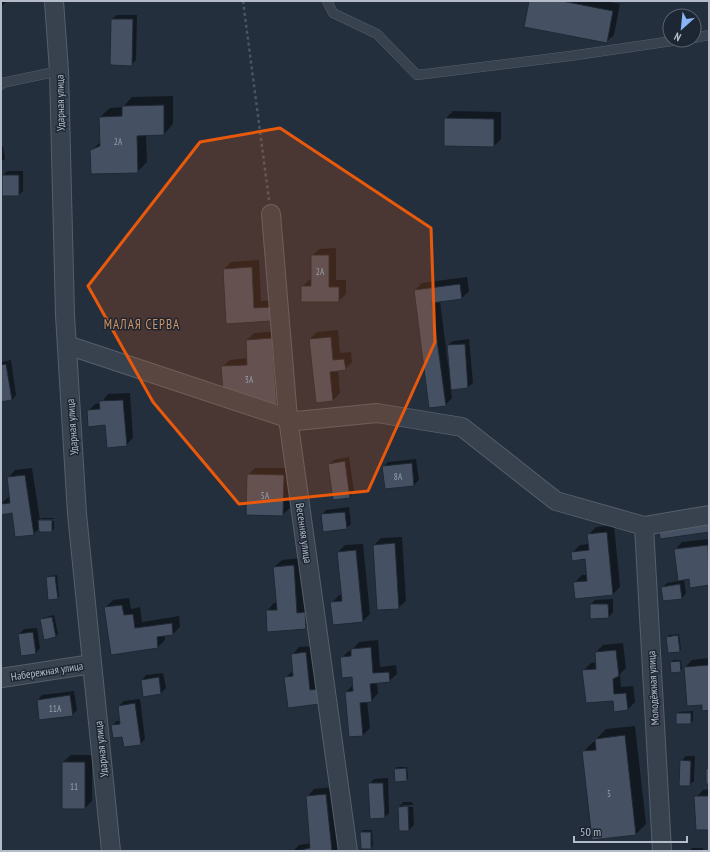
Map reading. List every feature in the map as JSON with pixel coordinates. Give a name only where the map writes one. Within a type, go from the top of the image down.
[{"type":"street","name":"Ударная улица","points":[[54,1],[59,71],[67,345],[77,514],[111,851]]},
{"type":"street","name":"Весенняя улица","points":[[271,214],[288,418],[348,851]]},
{"type":"street","points":[[67,345],[296,421],[377,413],[462,427],[556,501],[644,526],[709,515]]},
{"type":"street","name":"Молодёжная улица","points":[[644,526],[662,851]]},
{"type":"street","name":"Набережная улица","points":[[1,678],[92,664]]},
{"type":"lane","points":[[327,1],[333,13],[377,34],[417,74],[570,56],[662,42]]},
{"type":"lane","points":[[1,85],[2,83],[59,71]]},
{"type":"path","points":[[243,1],[271,214]]},
{"type":"highlighted area","points":[[280,128],[431,228],[435,342],[368,491],[239,504],[153,402],[88,286],[200,142]]},
{"type":"building","points":[[529,1],[562,1],[613,11],[607,43],[524,27]]},
{"type":"building","points":[[111,19],[133,19],[132,66],[110,65]]},
{"type":"building","points":[[164,105],[164,135],[137,136],[138,173],[91,174],[90,150],[100,146],[99,117],[122,116],[122,106]]},
{"type":"building","points":[[444,118],[494,119],[494,147],[444,146]]},
{"type":"building","points":[[2,175],[19,175],[19,196],[2,196]]},
{"type":"building","points":[[311,255],[329,255],[329,287],[339,287],[339,302],[301,302],[301,286],[311,286]]},
{"type":"building","points":[[252,267],[254,308],[271,307],[271,321],[226,324],[223,269]]},
{"type":"building","points":[[460,284],[462,299],[432,303],[446,406],[429,408],[414,290]]},
{"type":"building","points":[[331,337],[333,360],[344,359],[346,370],[330,372],[333,401],[316,403],[309,339]]},
{"type":"building","points":[[272,338],[277,406],[223,391],[221,366],[247,365],[246,340]]},
{"type":"building","points":[[465,344],[468,388],[451,390],[447,345]]},
{"type":"building","points":[[6,364],[12,400],[1,402],[1,365]]},
{"type":"building","points":[[123,400],[127,446],[107,448],[105,425],[88,427],[87,410],[100,409],[99,401]]},
{"type":"building","points":[[345,461],[350,498],[333,500],[328,464]]},
{"type":"building","points":[[412,463],[414,486],[385,489],[382,466]]},
{"type":"building","points":[[247,474],[284,475],[283,516],[246,515]]},
{"type":"building","points":[[25,475],[34,535],[15,537],[12,513],[1,515],[1,504],[10,503],[7,477]]},
{"type":"building","points":[[345,512],[347,529],[323,532],[321,514]]},
{"type":"building","points":[[38,520],[52,520],[52,532],[39,532]]},
{"type":"building","points":[[709,520],[709,532],[660,539],[659,527]]},
{"type":"building","points":[[607,532],[613,595],[575,599],[573,582],[587,581],[585,559],[572,561],[571,552],[589,550],[587,534]]},
{"type":"building","points":[[395,543],[399,609],[377,610],[373,545]]},
{"type":"building","points":[[708,545],[709,585],[690,588],[689,579],[678,581],[674,549]]},
{"type":"building","points":[[356,550],[363,622],[333,625],[330,602],[342,601],[337,552]]},
{"type":"building","points":[[294,565],[297,613],[305,612],[306,629],[267,632],[266,610],[277,610],[273,567]]},
{"type":"building","points":[[55,576],[58,599],[48,600],[46,577]]},
{"type":"building","points":[[680,584],[682,599],[663,601],[661,587]]},
{"type":"building","points":[[590,604],[608,604],[609,618],[590,619]]},
{"type":"building","points":[[122,605],[124,615],[133,614],[135,628],[172,623],[173,635],[157,637],[158,648],[111,655],[104,607]]},
{"type":"building","points":[[52,617],[56,637],[44,640],[40,619]]},
{"type":"building","points":[[33,632],[36,654],[21,656],[18,634]]},
{"type":"building","points":[[678,635],[680,652],[668,653],[666,637]]},
{"type":"building","points":[[371,647],[373,673],[389,672],[390,682],[370,684],[372,702],[360,703],[363,736],[349,737],[345,692],[353,691],[352,677],[342,678],[340,657],[351,656],[351,649]]},
{"type":"building","points":[[616,650],[619,676],[613,679],[614,694],[626,693],[628,710],[614,712],[613,701],[586,703],[582,670],[596,669],[595,652]]},
{"type":"building","points":[[306,652],[310,690],[318,689],[320,704],[288,708],[284,677],[293,676],[291,654]]},
{"type":"building","points":[[680,661],[681,672],[671,673],[670,662]]},
{"type":"building","points":[[709,665],[709,710],[702,711],[702,705],[687,706],[684,667]]},
{"type":"building","points":[[159,677],[161,694],[143,697],[141,680]]},
{"type":"building","points":[[70,695],[73,716],[39,720],[37,700]]},
{"type":"building","points":[[135,703],[141,745],[124,747],[122,737],[113,738],[111,725],[120,724],[118,706]]},
{"type":"building","points":[[676,713],[691,713],[691,724],[676,724]]},
{"type":"building","points":[[625,735],[636,835],[592,840],[582,751],[596,750],[595,739]]},
{"type":"building","points":[[680,760],[691,761],[690,786],[679,786]]},
{"type":"building","points":[[62,762],[85,762],[85,809],[62,809]]},
{"type":"building","points":[[406,768],[407,781],[395,782],[394,769]]},
{"type":"building","points":[[706,768],[709,769],[709,784],[706,784]]},
{"type":"building","points":[[368,783],[383,783],[385,818],[370,819]]},
{"type":"building","points":[[326,794],[332,851],[297,851],[310,848],[306,796]]},
{"type":"building","points":[[694,796],[709,796],[709,830],[696,830]]},
{"type":"building","points":[[408,806],[409,831],[399,831],[398,807]]},
{"type":"building","points":[[360,832],[371,832],[371,849],[361,849]]},
{"type":"district","name":"МАЛАЯ СЕРВА","points":[[142,324]]}]
